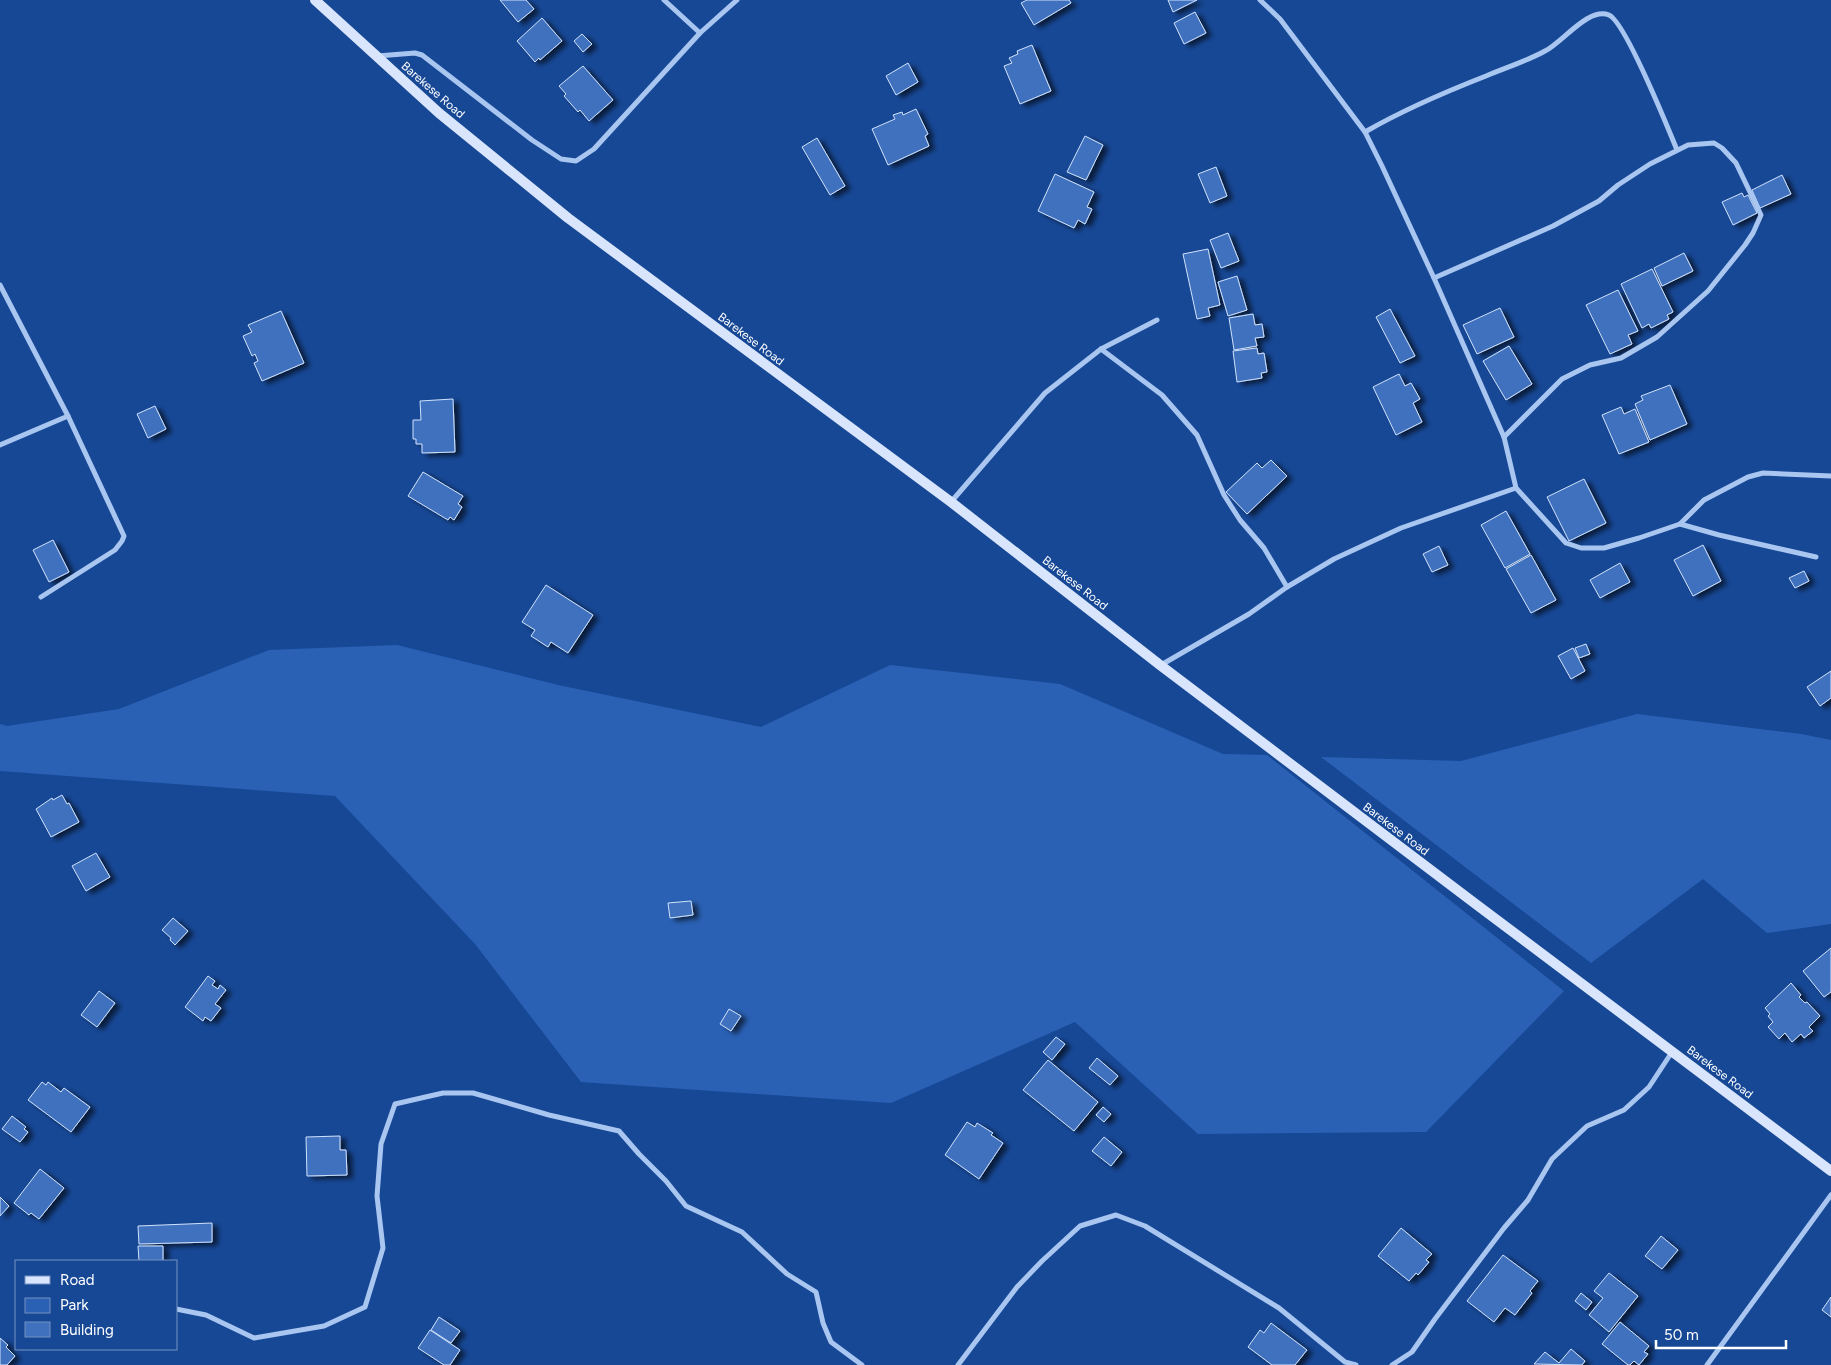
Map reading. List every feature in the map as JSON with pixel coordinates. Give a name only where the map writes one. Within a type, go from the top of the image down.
[{"type":"main road","name":"Barekese Road","points":[[314,0],[439,113],[568,218],[951,502],[1160,665],[1831,1171]]},
{"type":"street","points":[[664,0],[700,33]]},
{"type":"street","points":[[374,56],[415,53],[422,55],[532,140],[561,159],[576,161],[594,150],[700,33],[737,0]]},
{"type":"street","points":[[1260,0],[1291,34],[1365,132],[1434,278],[1504,437],[1516,488],[1566,543],[1581,548],[1604,548],[1680,524],[1704,500],[1748,477],[1763,473],[1831,476]]},
{"type":"street","points":[[1365,132],[1382,122],[1473,81],[1544,52],[1594,14],[1602,14],[1611,16],[1619,25],[1651,87],[1677,150]]},
{"type":"street","points":[[1434,278],[1560,222],[1599,201],[1618,185],[1650,164],[1688,145],[1714,143],[1722,148],[1736,163],[1761,215],[1753,233],[1708,291],[1657,337],[1621,358],[1590,365],[1562,379],[1504,437]]},
{"type":"street","points":[[0,285],[68,416],[124,536],[115,550],[41,596]]},
{"type":"street","points":[[951,502],[1045,394],[1101,349],[1157,320]]},
{"type":"street","points":[[1101,349],[1162,395],[1197,435],[1224,495],[1240,520],[1264,548],[1287,587]]},
{"type":"street","points":[[0,445],[68,416]]},
{"type":"street","points":[[1160,665],[1249,614],[1287,587],[1334,559],[1401,528],[1516,488]]},
{"type":"street","points":[[1680,524],[1816,557]]},
{"type":"street","points":[[1392,1365],[1412,1352],[1504,1228],[1528,1200],[1552,1159],[1586,1126],[1624,1110],[1649,1087],[1672,1052]]},
{"type":"street","points":[[178,1309],[206,1315],[254,1338],[324,1326],[365,1308],[383,1248],[377,1196],[381,1144],[395,1104],[444,1093],[473,1093],[549,1115],[619,1131],[666,1181],[686,1206],[742,1232],[788,1274],[816,1292],[822,1322],[831,1342],[862,1365]]},
{"type":"street","points":[[1707,1365],[1831,1195]]},
{"type":"street","points":[[958,1365],[1017,1287],[1042,1261],[1080,1226],[1116,1215],[1145,1226],[1279,1308],[1345,1362],[1356,1365]]},
{"type":"green space","points":[[397,645],[558,685],[761,727],[890,665],[1060,684],[1223,754],[1267,755],[1564,991],[1426,1132],[1198,1134],[1075,1022],[891,1103],[581,1082],[475,944],[335,796],[0,771],[0,724],[7,726],[119,709],[269,650]]},
{"type":"green space","points":[[1637,714],[1801,734],[1831,740],[1831,924],[1767,933],[1703,879],[1591,963],[1321,757],[1461,761]]},
{"type":"building","points":[[500,0],[526,0],[534,9],[518,22]]},
{"type":"building","points":[[1027,0],[1069,0],[1071,3],[1034,25],[1021,3]]},
{"type":"building","points":[[1168,0],[1197,0],[1173,12]]},
{"type":"building","points":[[1195,12],[1206,33],[1184,44],[1174,23]]},
{"type":"building","points":[[542,18],[562,41],[535,62],[517,41]]},
{"type":"building","points":[[582,34],[592,44],[583,52],[574,41]]},
{"type":"building","points":[[1032,45],[1051,91],[1020,104],[1004,66],[1012,63],[1009,58],[1018,54],[1017,51]]},
{"type":"building","points":[[908,63],[918,82],[896,95],[886,76]]},
{"type":"building","points":[[583,66],[613,100],[589,121],[564,96],[566,94],[559,86]]},
{"type":"building","points":[[916,109],[928,134],[925,136],[929,146],[888,165],[872,129],[895,119],[893,115],[902,112],[903,115]]},
{"type":"building","points":[[1085,136],[1103,145],[1086,180],[1067,172]]},
{"type":"building","points":[[817,138],[845,186],[830,195],[802,147]]},
{"type":"building","points":[[1216,167],[1227,196],[1210,203],[1198,174]]},
{"type":"building","points":[[1055,174],[1094,192],[1087,207],[1092,209],[1085,224],[1078,220],[1074,228],[1038,211]]},
{"type":"building","points":[[1782,175],[1791,194],[1760,208],[1752,190]]},
{"type":"building","points":[[1742,193],[1744,197],[1748,195],[1757,213],[1733,225],[1722,202]]},
{"type":"building","points":[[1228,233],[1239,261],[1221,268],[1210,240]]},
{"type":"building","points":[[1208,249],[1220,305],[1208,308],[1210,316],[1197,319],[1183,254]]},
{"type":"building","points":[[1684,253],[1693,271],[1662,286],[1654,268]]},
{"type":"building","points":[[1652,269],[1673,312],[1667,315],[1669,319],[1651,328],[1649,324],[1642,328],[1621,284]]},
{"type":"building","points":[[1237,276],[1247,310],[1228,316],[1218,282]]},
{"type":"building","points":[[1618,290],[1638,331],[1628,335],[1632,344],[1610,354],[1586,305]]},
{"type":"building","points":[[1500,308],[1514,337],[1477,354],[1463,325]]},
{"type":"building","points":[[1390,309],[1415,356],[1400,363],[1376,317]]},
{"type":"building","points":[[281,311],[304,363],[262,381],[254,363],[258,361],[255,354],[252,356],[243,336],[252,332],[248,325]]},
{"type":"building","points":[[1253,314],[1255,325],[1262,324],[1264,337],[1255,338],[1257,346],[1234,350],[1229,318]]},
{"type":"building","points":[[1509,346],[1532,384],[1506,400],[1483,361]]},
{"type":"building","points":[[1257,348],[1258,354],[1264,353],[1267,372],[1261,373],[1262,378],[1237,382],[1233,351]]},
{"type":"building","points":[[1399,374],[1405,386],[1411,383],[1420,399],[1413,403],[1422,422],[1396,435],[1373,387]]},
{"type":"building","points":[[1670,385],[1687,424],[1650,440],[1635,404],[1643,400],[1641,396]]},
{"type":"building","points":[[453,399],[455,452],[422,453],[422,444],[416,444],[416,439],[413,439],[413,420],[421,420],[420,401]]},
{"type":"building","points":[[155,406],[166,429],[148,438],[137,414]]},
{"type":"building","points":[[1621,407],[1624,414],[1635,409],[1649,442],[1619,454],[1602,415]]},
{"type":"building","points":[[1271,460],[1287,476],[1247,514],[1226,492],[1257,463],[1262,468]]},
{"type":"building","points":[[423,472],[463,496],[458,504],[462,507],[454,520],[450,517],[448,520],[408,496]]},
{"type":"building","points":[[1584,479],[1606,523],[1569,541],[1547,497]]},
{"type":"building","points":[[1506,511],[1530,554],[1505,568],[1481,525]]},
{"type":"building","points":[[53,540],[69,572],[49,582],[33,550]]},
{"type":"building","points":[[1703,545],[1721,581],[1693,596],[1674,560]]},
{"type":"building","points":[[1439,546],[1448,565],[1432,572],[1423,554]]},
{"type":"building","points":[[1531,555],[1556,600],[1531,613],[1506,569]]},
{"type":"building","points":[[1620,563],[1630,582],[1600,598],[1590,580]]},
{"type":"building","points":[[1804,571],[1809,581],[1795,588],[1789,578]]},
{"type":"building","points":[[546,585],[593,615],[568,653],[551,642],[548,647],[531,636],[535,630],[522,622]]},
{"type":"building","points":[[1586,644],[1590,654],[1579,658],[1575,648]]},
{"type":"building","points":[[1573,648],[1585,671],[1571,679],[1558,656]]},
{"type":"building","points":[[1831,671],[1831,698],[1820,706],[1807,687]]},
{"type":"building","points":[[62,795],[67,804],[69,803],[79,822],[51,837],[36,809],[52,798],[53,800]]},
{"type":"building","points":[[96,853],[110,877],[86,891],[72,866]]},
{"type":"building","points":[[691,901],[693,915],[670,918],[668,903]]},
{"type":"building","points":[[173,918],[188,931],[175,945],[170,940],[171,938],[162,930]]},
{"type":"building","points":[[1831,948],[1831,992],[1824,997],[1803,971]]},
{"type":"building","points":[[208,976],[215,981],[212,985],[218,989],[220,985],[226,990],[215,1004],[221,1008],[211,1021],[205,1017],[203,1021],[185,1007]]},
{"type":"building","points":[[1791,983],[1801,995],[1799,997],[1805,1003],[1807,1002],[1820,1016],[1809,1027],[1813,1031],[1804,1038],[1801,1034],[1792,1042],[1785,1033],[1779,1039],[1768,1027],[1773,1022],[1765,1008]]},
{"type":"building","points":[[99,991],[115,1003],[97,1027],[81,1015]]},
{"type":"building","points":[[729,1009],[741,1016],[731,1031],[720,1024]]},
{"type":"building","points":[[1056,1037],[1065,1044],[1052,1060],[1043,1052]]},
{"type":"building","points":[[1097,1058],[1118,1076],[1110,1085],[1089,1068]]},
{"type":"building","points":[[1048,1060],[1098,1102],[1074,1131],[1023,1090]]},
{"type":"building","points":[[42,1082],[46,1085],[48,1082],[61,1092],[64,1088],[90,1107],[71,1132],[28,1100]]},
{"type":"building","points":[[1103,1107],[1111,1114],[1104,1122],[1096,1115]]},
{"type":"building","points":[[12,1116],[26,1127],[24,1129],[28,1132],[20,1142],[2,1129]]},
{"type":"building","points":[[967,1122],[975,1127],[977,1123],[993,1133],[991,1135],[1003,1143],[979,1179],[945,1155]]},
{"type":"building","points":[[340,1136],[340,1150],[346,1150],[347,1175],[307,1176],[306,1137]]},
{"type":"building","points":[[1104,1137],[1122,1152],[1111,1166],[1092,1151]]},
{"type":"building","points":[[40,1169],[64,1188],[39,1219],[31,1213],[29,1215],[14,1203]]},
{"type":"building","points":[[0,1197],[9,1206],[0,1216]]},
{"type":"building","points":[[212,1223],[212,1242],[139,1244],[138,1226]]},
{"type":"building","points":[[1401,1228],[1432,1254],[1426,1260],[1429,1262],[1418,1275],[1416,1273],[1409,1281],[1378,1256]]},
{"type":"building","points":[[1661,1236],[1678,1250],[1662,1269],[1645,1256]]},
{"type":"building","points":[[138,1246],[163,1246],[163,1260],[139,1260]]},
{"type":"building","points":[[1503,1255],[1538,1281],[1530,1291],[1532,1293],[1515,1315],[1505,1308],[1494,1322],[1467,1301]]},
{"type":"building","points":[[1609,1273],[1638,1296],[1609,1332],[1589,1315],[1603,1298],[1594,1291]]},
{"type":"building","points":[[1581,1293],[1592,1302],[1586,1310],[1575,1301]]},
{"type":"building","points":[[1831,1297],[1831,1317],[1822,1310]]},
{"type":"building","points":[[439,1317],[460,1331],[451,1343],[431,1330]]},
{"type":"building","points":[[1620,1322],[1649,1346],[1644,1352],[1648,1354],[1639,1365],[1634,1361],[1628,1365],[1602,1344]]},
{"type":"building","points":[[1271,1323],[1307,1350],[1295,1365],[1272,1365],[1248,1347],[1260,1330],[1264,1333]]},
{"type":"building","points":[[430,1330],[460,1350],[450,1365],[444,1365],[418,1348]]},
{"type":"building","points":[[0,1338],[8,1345],[6,1347],[15,1356],[7,1365],[0,1365]]},
{"type":"building","points":[[1571,1349],[1585,1361],[1582,1365],[1534,1364],[1545,1352],[1559,1363]]}]
